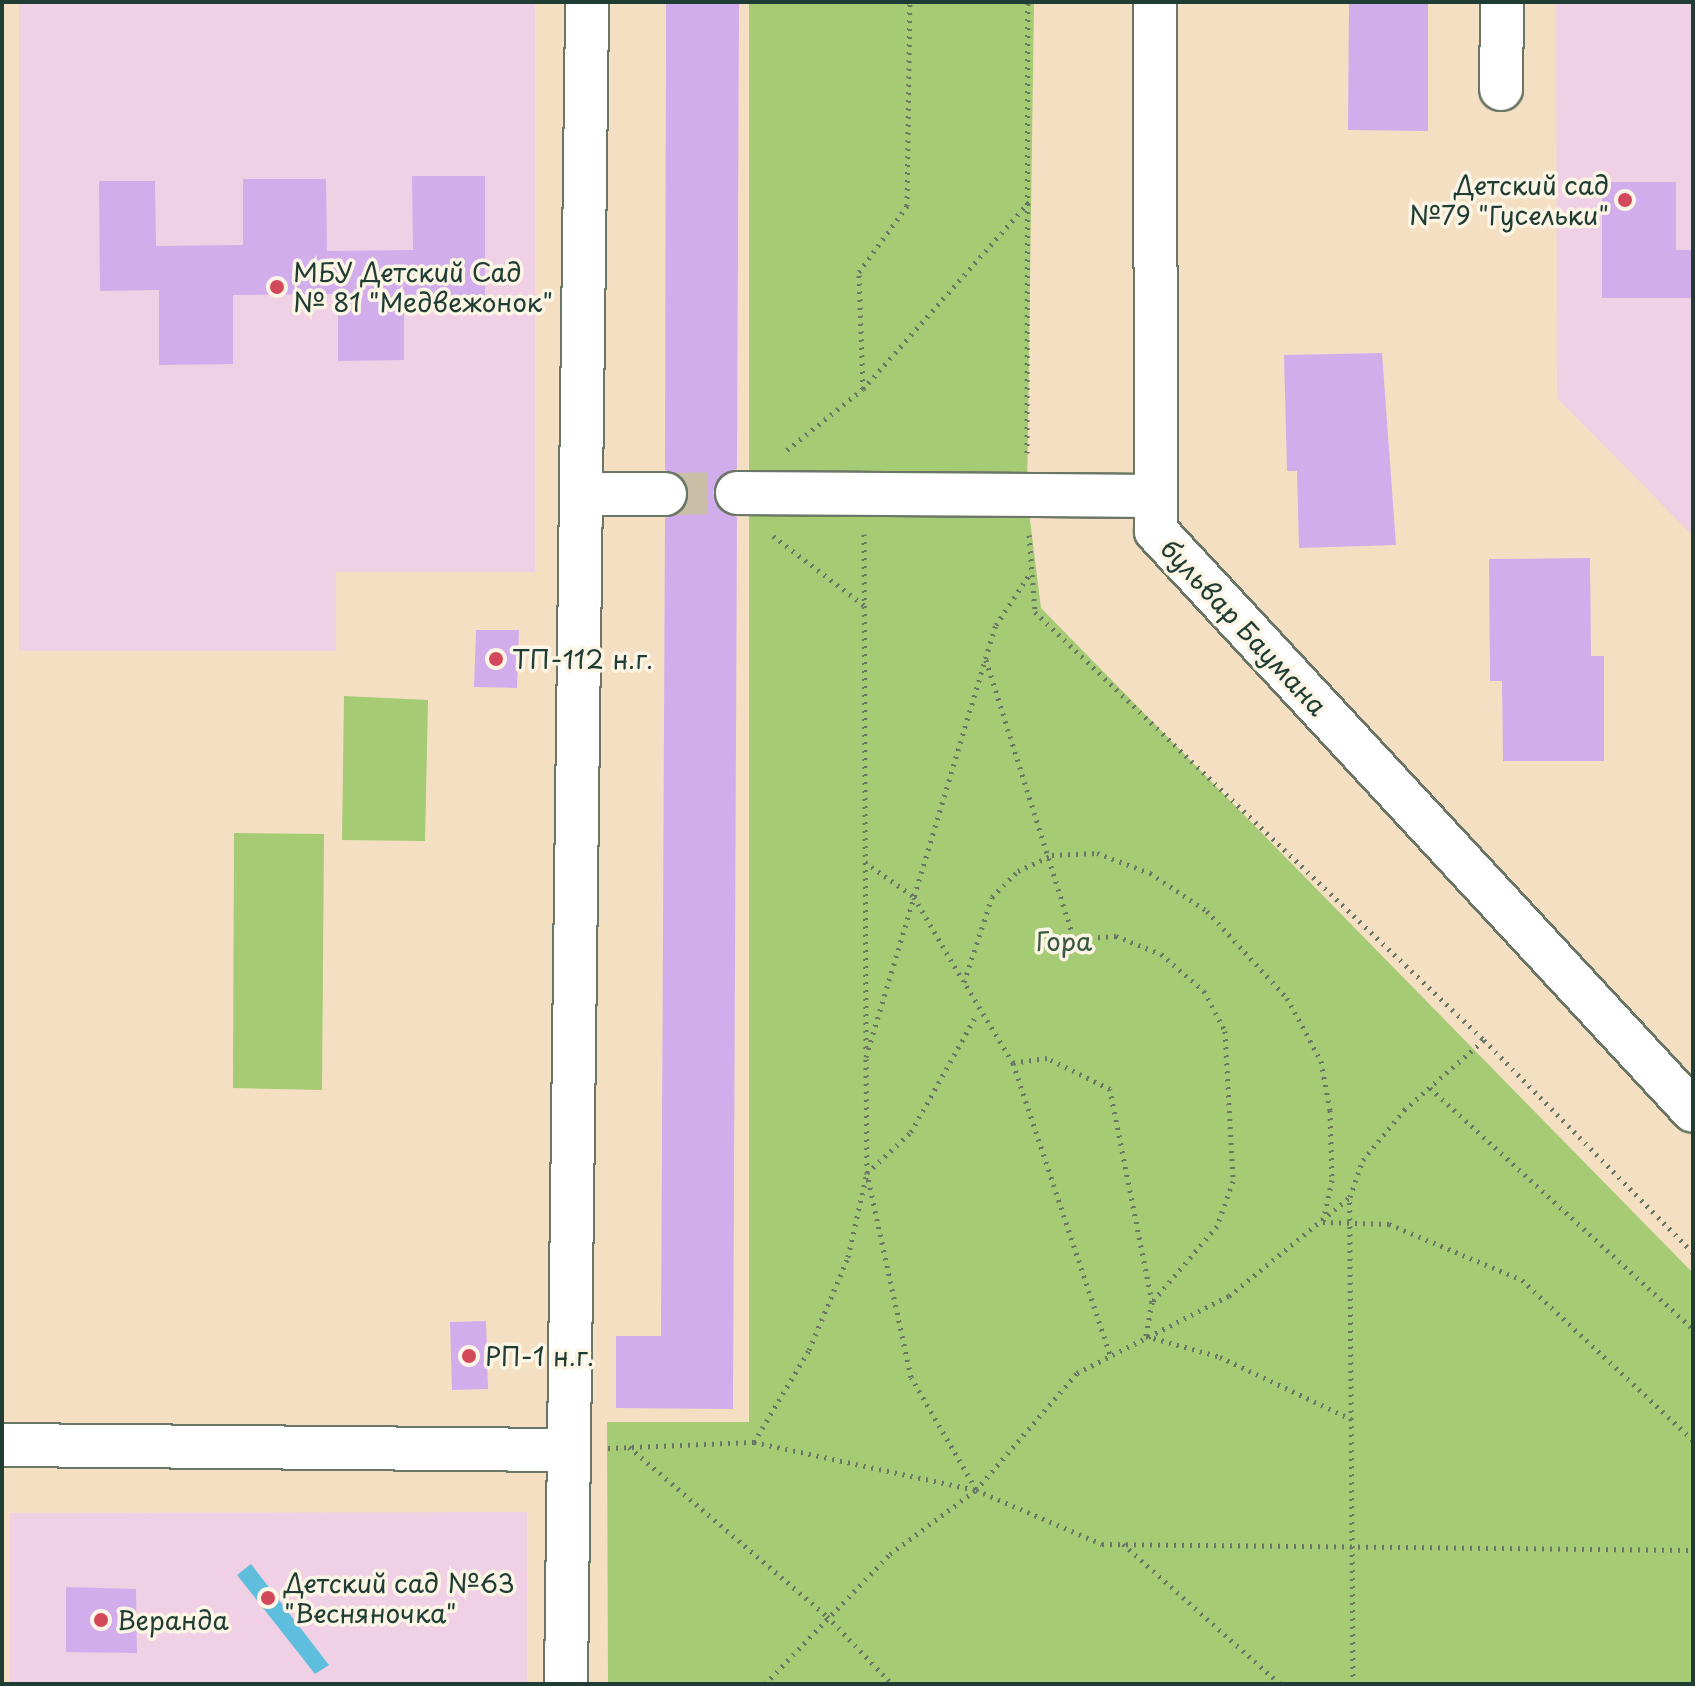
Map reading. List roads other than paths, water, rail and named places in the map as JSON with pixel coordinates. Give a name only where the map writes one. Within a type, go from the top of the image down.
[{"type":"street","points":[[566,1682],[587,2]]},
{"type":"street","name":"бульвар Баумана","points":[[1155,2],[1151,496],[1156,531],[1693,1111]]},
{"type":"street","points":[[1501,89],[1502,2]]},
{"type":"street","points":[[737,493],[1151,496]]},
{"type":"street","points":[[581,494],[665,494]]},
{"type":"street","points":[[2,1445],[569,1450]]},
{"type":"water","points":[[251,1564],[329,1665],[315,1674],[237,1575]]},
{"type":"tunnel","points":[[665,494],[737,493]]},
{"type":"place","name":"Детский сад №79 \"Гусельки\"","points":[[1625,200]]},
{"type":"place","name":"МБУ Детский Сад № 81 \"Медвежонок\"","points":[[277,287]]},
{"type":"place","name":"ТП-112 н.г.","points":[[496,659]]},
{"type":"place","name":"РП-1 н.г.","points":[[469,1356]]},
{"type":"place","name":"Детский сад №63 \"Весняночка\"","points":[[268,1598]]},
{"type":"place","name":"Веранда","points":[[101,1620]]},
{"type":"park label","name":"Гора","points":[[1064,941]]}]
